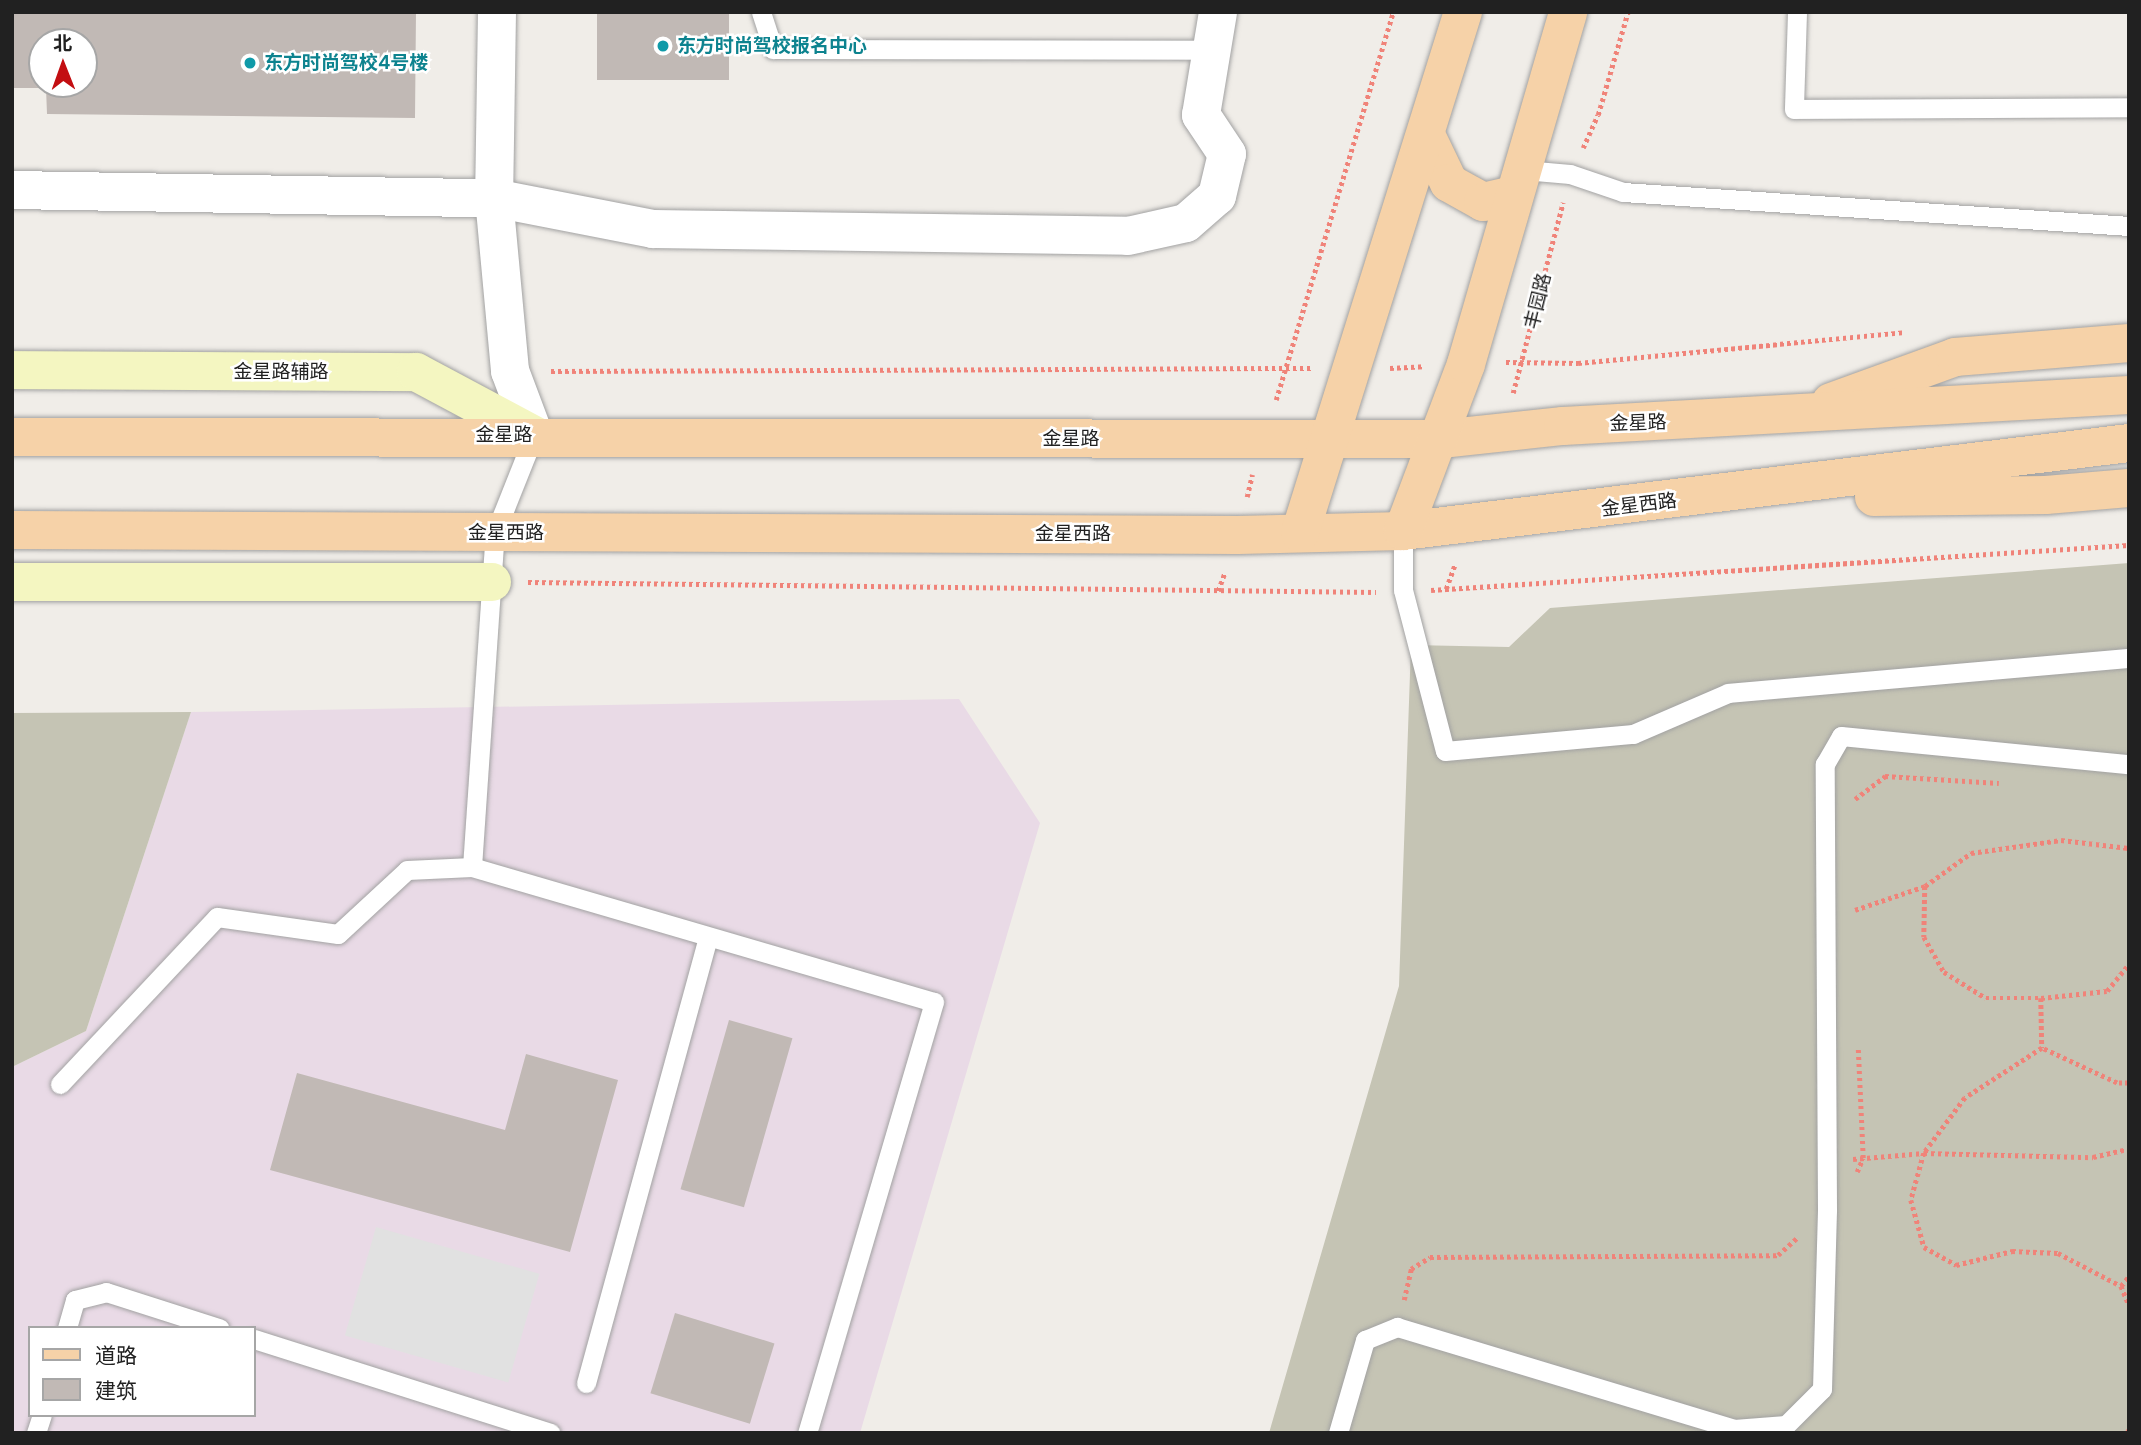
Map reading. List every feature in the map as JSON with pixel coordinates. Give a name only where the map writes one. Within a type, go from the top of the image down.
[{"type":"main road","points":[[1300,533],[1355,369],[1463,12]]},
{"type":"main road","points":[[1403,531],[1441,439],[1466,364],[1569,12]]},
{"type":"main road","points":[[1426,135],[1449,183],[1483,202],[1519,183]]},
{"type":"main road","points":[[1789,417],[1955,357],[2129,344]]},
{"type":"main road","name":"金星路","points":[[12,437],[534,435],[1259,441],[1441,439],[1503,431],[1789,417],[2129,395]]},
{"type":"main road","name":"金星西路","points":[[12,530],[1238,535],[1403,531],[1693,499],[2129,443]]},
{"type":"main road","points":[[1693,499],[2046,495],[2129,488]]},
{"type":"street","points":[[497,12],[494,198],[510,371],[534,435]]},
{"type":"street","points":[[12,190],[494,198],[653,229],[1128,236],[1186,223],[1217,196],[1227,154],[1201,115],[1218,12]]},
{"type":"street","name":"金星路辅路","points":[[12,370],[416,372],[534,435]]},
{"type":"street","points":[[12,582],[492,582]]},
{"type":"lane","points":[[761,12],[773,49],[1212,50]]},
{"type":"lane","points":[[1797,12],[1794,109],[2129,107]]},
{"type":"lane","points":[[1519,183],[1570,174],[1623,192],[2129,226]]},
{"type":"lane","points":[[472,867],[495,533],[534,435]]},
{"type":"lane","points":[[1403,531],[1404,590],[1445,751],[1633,734],[1728,693],[2129,658]]},
{"type":"lane","points":[[1338,1433],[1365,1340],[1397,1327],[1734,1429],[1786,1425],[1822,1389],[1828,1161],[1825,764],[1841,736],[2129,764]]},
{"type":"lane","points":[[60,1084],[217,917],[338,934],[407,870],[472,867],[934,1002],[807,1433]]},
{"type":"lane","points":[[586,1383],[708,938]]},
{"type":"lane","points":[[68,1326],[75,1300],[106,1292],[213,1326]]},
{"type":"lane","points":[[256,1340],[550,1433]]},
{"type":"path","points":[[1218,591],[1238,535],[1259,441],[1288,368],[1393,12]]},
{"type":"path","name":"丰园路","points":[[1503,431],[1570,174],[1598,115],[1628,12]]},
{"type":"path","points":[[510,371],[1355,369],[1522,361],[1578,363],[1909,331]]},
{"type":"path","points":[[1446,589],[1469,525]]},
{"type":"path","points":[[492,582],[1218,591],[1404,590],[2129,545]]},
{"type":"path","points":[[1855,809],[1855,797],[1885,776],[2007,784]]},
{"type":"path","points":[[1852,911],[1925,886],[1971,853],[2061,840],[2129,848]]},
{"type":"path","points":[[1925,886],[1924,937],[1944,972],[1986,998],[2041,998],[2107,990],[2129,964]]},
{"type":"path","points":[[1852,898],[1853,925]]},
{"type":"path","points":[[2041,998],[2042,1048]]},
{"type":"path","points":[[1397,1327],[1411,1269],[1430,1257],[1778,1255],[1852,1185],[1863,1158],[1858,1034]]},
{"type":"path","points":[[2042,1048],[2118,1083],[2129,1083]]},
{"type":"path","points":[[2042,1048],[1965,1098],[1924,1153],[1912,1200],[1924,1247],[1956,1265],[2012,1251],[2058,1253],[2121,1286],[2129,1305]]},
{"type":"path","points":[[1828,1161],[1924,1153],[2093,1157],[2129,1149]]},
{"type":"path","points":[[2121,1286],[2129,1276]]},
{"type":"shaded area","points":[[2129,563],[2129,1433],[1269,1433],[1399,986],[1411,645],[1509,647],[1550,608]]},
{"type":"shaded area","points":[[959,699],[1040,823],[860,1433],[12,1433],[12,1067],[86,1031],[191,712]]},
{"type":"shaded area","points":[[191,712],[86,1031],[12,1067],[12,713]]},
{"type":"shaded area","points":[[376,1227],[539,1274],[508,1382],[345,1336]]},
{"type":"building","name":"东方时尚驾校4号楼","points":[[12,12],[416,12],[415,118],[47,114],[46,98],[98,98],[98,28],[28,28],[28,88],[12,88]]},
{"type":"building","name":"东方时尚驾校报名中心","points":[[597,12],[729,12],[729,80],[597,80]]},
{"type":"building","points":[[729,1020],[792,1038],[744,1207],[680,1189]]},
{"type":"building","points":[[526,1054],[618,1080],[570,1252],[270,1170],[297,1073],[505,1130]]},
{"type":"building","points":[[675,1313],[774,1343],[750,1424],[650,1393]]},
{"type":"place","name":"东方时尚驾校报名中心","points":[[663,46]]},
{"type":"place","name":"东方时尚驾校4号楼","points":[[250,63]]}]
